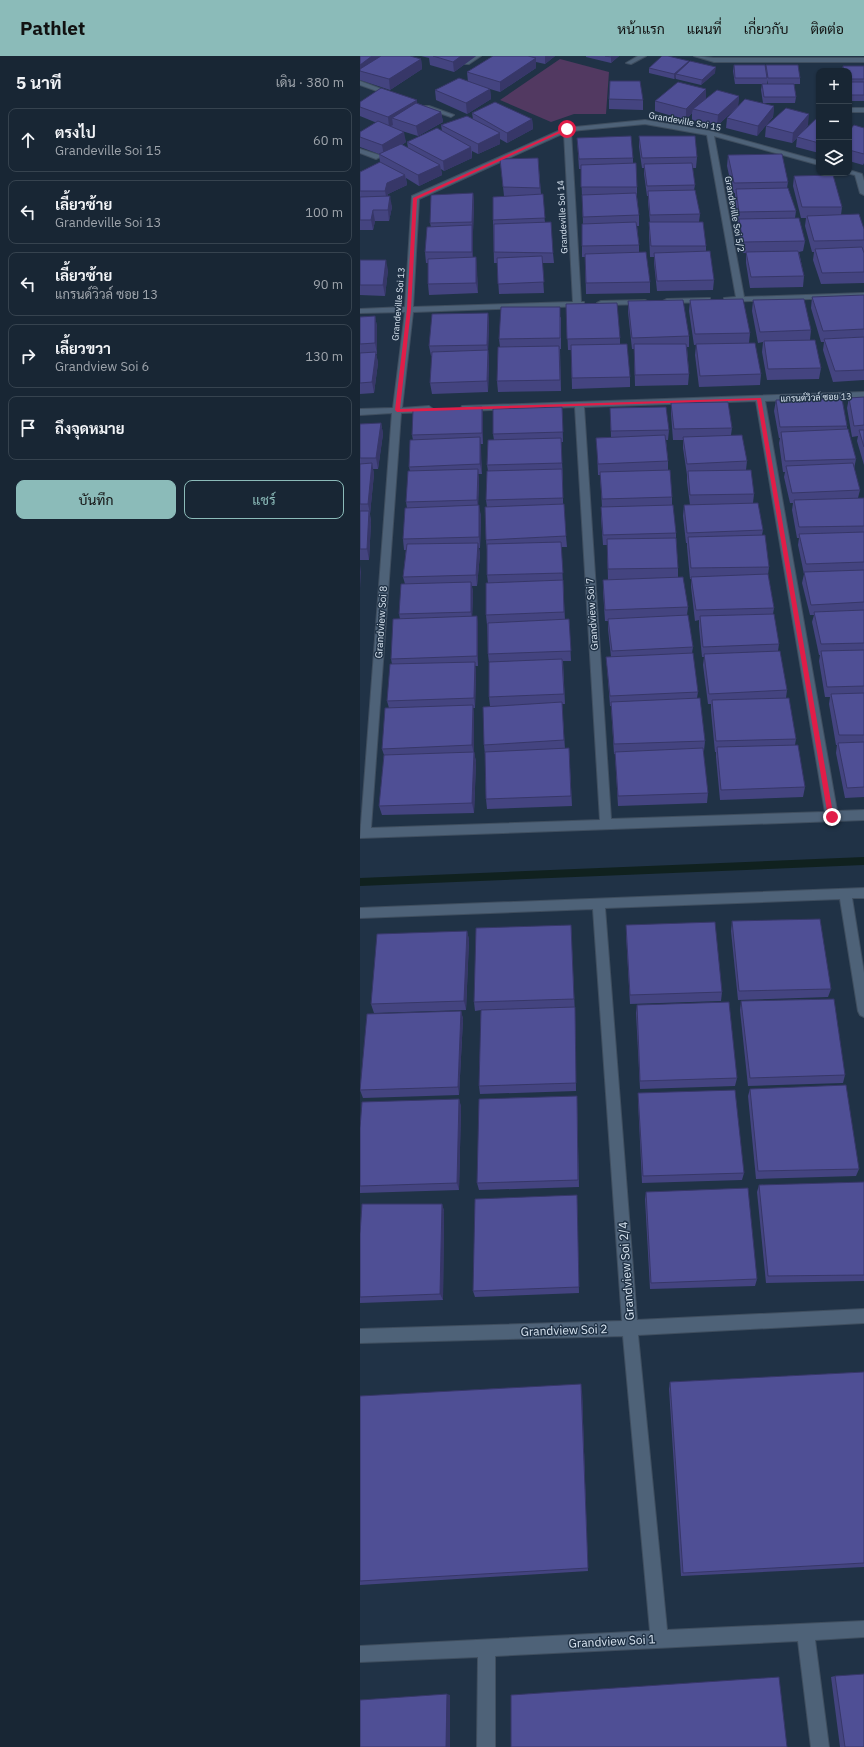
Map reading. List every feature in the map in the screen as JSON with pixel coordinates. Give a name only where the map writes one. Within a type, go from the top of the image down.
[{"type":"street","points":[[467,63],[478,56]]},
{"type":"street","points":[[629,63],[643,56]]},
{"type":"street","points":[[697,56],[714,60],[822,62],[864,60]]},
{"type":"street","points":[[360,83],[402,98]]},
{"type":"street","points":[[423,105],[451,115]]},
{"type":"street","points":[[852,110],[864,110]]},
{"type":"street","name":"Grandeville Soi 15","points":[[415,198],[567,129],[645,122],[710,133],[816,162]]},
{"type":"street","name":"Grandeville Soi 14","points":[[567,129],[577,304]]},
{"type":"street","name":"Grandeville Soi 5/2","points":[[710,133],[740,299]]},
{"type":"street","points":[[360,151],[376,157]]},
{"type":"street","points":[[852,173],[858,174],[864,193]]},
{"type":"street","name":"Grandeville Soi 13","points":[[397,410],[409,309],[415,198]]},
{"type":"street","points":[[360,310],[864,295]]},
{"type":"street","name":"แกรนด์วิวล์ ซอย 13","points":[[452,409],[864,395]]},
{"type":"street","points":[[760,399],[832,817]]},
{"type":"street","name":"Grandview Soi 7","points":[[579,405],[606,824]]},
{"type":"street","points":[[360,412],[437,409]]},
{"type":"street","name":"Grandview Soi 8","points":[[362,833],[397,410]]},
{"type":"street","points":[[362,833],[864,815]]},
{"type":"street","points":[[360,913],[864,893]]},
{"type":"street","points":[[845,894],[864,1011]]},
{"type":"street","name":"Grandview Soi 2/4","points":[[599,904],[630,1328],[659,1638]]},
{"type":"street","name":"Grandview Soi 2","points":[[360,1336],[630,1328],[864,1316]]},
{"type":"street","name":"Grandview Soi 1","points":[[360,1654],[487,1646],[864,1629]]},
{"type":"street","points":[[806,1631],[820,1747]]},
{"type":"street","points":[[486,1747],[487,1646]]},
{"type":"shaded area","points":[[560,59],[609,72],[606,114],[574,114],[551,122],[500,100]]},
{"type":"building","points":[[360,56],[372,56],[360,65]]},
{"type":"building","points":[[381,56],[410,56],[421,59],[389,79],[360,71],[360,69]]},
{"type":"building","points":[[433,56],[461,56],[453,62]]},
{"type":"building","points":[[493,56],[528,56],[536,58],[500,82],[467,72]]},
{"type":"building","points":[[662,56],[689,61],[674,74],[649,68]]},
{"type":"building","points":[[690,61],[716,67],[702,80],[676,74]]},
{"type":"building","points":[[734,65],[765,65],[767,78],[735,78]]},
{"type":"building","points":[[766,65],[798,65],[800,78],[768,78]]},
{"type":"building","points":[[843,66],[864,66],[864,79],[852,79],[852,68],[843,68]]},
{"type":"building","points":[[459,78],[490,89],[466,103],[435,90]]},
{"type":"building","points":[[610,81],[640,81],[643,100],[609,99]]},
{"type":"building","points":[[678,82],[706,89],[686,109],[655,101]]},
{"type":"building","points":[[852,82],[864,82],[864,95],[852,95]]},
{"type":"building","points":[[762,84],[794,84],[796,97],[764,97]]},
{"type":"building","points":[[381,88],[417,100],[388,117],[360,107],[360,102]]},
{"type":"building","points":[[717,90],[739,96],[718,115],[693,109]]},
{"type":"building","points":[[745,99],[774,106],[758,126],[727,118]]},
{"type":"building","points":[[495,102],[532,119],[507,133],[472,113]]},
{"type":"building","points":[[416,103],[441,112],[416,126],[392,118]]},
{"type":"building","points":[[786,108],[809,114],[793,133],[766,126]]},
{"type":"building","points":[[467,116],[500,133],[478,144],[441,125]]},
{"type":"building","points":[[816,119],[816,142],[797,137]]},
{"type":"building","points":[[378,121],[404,132],[382,145],[360,137],[360,132]]},
{"type":"building","points":[[854,125],[864,128],[864,154],[852,151],[852,127]]},
{"type":"building","points":[[437,128],[471,147],[443,161],[407,142]]},
{"type":"building","points":[[631,136],[633,158],[579,159],[577,138]]},
{"type":"building","points":[[639,136],[695,136],[697,157],[642,158]]},
{"type":"building","points":[[401,144],[440,165],[418,175],[379,154]]},
{"type":"building","points":[[782,154],[788,182],[734,183],[728,155]]},
{"type":"building","points":[[538,158],[540,188],[503,187],[500,159]]},
{"type":"building","points":[[380,162],[405,175],[387,183],[385,191],[360,191],[360,172]]},
{"type":"building","points":[[636,163],[637,187],[581,187],[581,165]]},
{"type":"building","points":[[692,163],[695,185],[647,186],[644,164]]},
{"type":"building","points":[[794,176],[833,176],[842,207],[802,207]]},
{"type":"building","points":[[788,188],[796,211],[739,212],[736,189]]},
{"type":"building","points":[[695,190],[700,214],[650,215],[648,191]]},
{"type":"building","points":[[473,193],[472,222],[430,223],[431,195]]},
{"type":"building","points":[[636,193],[639,215],[583,217],[582,195]]},
{"type":"building","points":[[543,194],[545,218],[493,220],[493,197]]},
{"type":"building","points":[[390,196],[388,210],[373,210],[371,220],[360,220],[360,197]]},
{"type":"building","points":[[859,214],[864,229],[864,240],[814,241],[807,216]]},
{"type":"building","points":[[799,218],[805,241],[743,242],[739,219]]},
{"type":"building","points":[[551,222],[553,253],[494,252],[494,224]]},
{"type":"building","points":[[636,222],[639,245],[582,246],[582,224]]},
{"type":"building","points":[[649,222],[703,222],[706,246],[651,246]]},
{"type":"building","points":[[472,225],[472,252],[425,252],[427,227]]},
{"type":"building","points":[[862,247],[864,253],[864,272],[822,273],[815,249]]},
{"type":"building","points":[[710,251],[714,280],[657,281],[654,253]]},
{"type":"building","points":[[798,251],[804,276],[751,277],[746,252]]},
{"type":"building","points":[[646,252],[650,282],[586,283],[585,254]]},
{"type":"building","points":[[542,256],[544,282],[498,284],[497,258]]},
{"type":"building","points":[[476,257],[476,283],[428,284],[428,259]]},
{"type":"building","points":[[360,260],[386,260],[383,285],[360,285]]},
{"type":"building","points":[[864,295],[864,329],[823,331],[812,297]]},
{"type":"building","points":[[743,299],[750,333],[695,334],[690,300]]},
{"type":"building","points":[[804,299],[811,330],[760,332],[753,300]]},
{"type":"building","points":[[683,300],[689,336],[632,338],[628,301]]},
{"type":"building","points":[[617,303],[620,338],[567,339],[566,304]]},
{"type":"building","points":[[501,307],[560,307],[560,338],[499,339]]},
{"type":"building","points":[[488,313],[487,345],[429,346],[432,314]]},
{"type":"building","points":[[375,316],[375,343],[360,344],[360,317]]},
{"type":"building","points":[[864,337],[864,370],[835,371],[824,339]]},
{"type":"building","points":[[815,340],[821,368],[768,369],[764,341]]},
{"type":"building","points":[[755,343],[761,374],[700,376],[696,344]]},
{"type":"building","points":[[627,344],[630,377],[572,378],[571,345]]},
{"type":"building","points":[[634,344],[686,344],[689,374],[635,375]]},
{"type":"building","points":[[559,346],[560,380],[497,381],[498,347]]},
{"type":"building","points":[[488,350],[487,381],[430,383],[432,352]]},
{"type":"building","points":[[376,352],[372,382],[360,383],[360,353]]},
{"type":"building","points":[[864,397],[864,425],[854,426],[849,398]]},
{"type":"building","points":[[842,399],[847,426],[780,427],[776,400]]},
{"type":"building","points":[[728,402],[732,428],[674,429],[671,403]]},
{"type":"building","points":[[482,407],[482,433],[412,435],[413,410]]},
{"type":"building","points":[[562,407],[563,432],[493,434],[493,409]]},
{"type":"building","points":[[666,407],[669,430],[611,431],[610,408]]},
{"type":"building","points":[[381,423],[376,458],[360,458],[360,424]]},
{"type":"building","points":[[848,429],[856,459],[785,461],[781,432]]},
{"type":"building","points":[[859,430],[864,430],[864,447]]},
{"type":"building","points":[[665,435],[668,461],[598,464],[596,438]]},
{"type":"building","points":[[742,435],[747,461],[687,464],[683,437]]},
{"type":"building","points":[[480,437],[480,464],[409,467],[410,440]]},
{"type":"building","points":[[561,438],[562,463],[487,465],[488,440]]},
{"type":"building","points":[[372,463],[368,504],[360,504],[360,464]]},
{"type":"building","points":[[853,463],[860,490],[792,493],[786,466]]},
{"type":"building","points":[[478,469],[477,500],[406,502],[408,471]]},
{"type":"building","points":[[562,469],[563,498],[486,500],[487,471]]},
{"type":"building","points":[[670,470],[672,497],[602,499],[600,472]]},
{"type":"building","points":[[751,470],[754,494],[690,495],[688,471]]},
{"type":"building","points":[[864,498],[864,526],[799,527],[794,500]]},
{"type":"building","points":[[758,503],[763,530],[687,533],[684,505]]},
{"type":"building","points":[[564,504],[566,536],[486,540],[485,507]]},
{"type":"building","points":[[479,505],[479,537],[403,539],[405,508]]},
{"type":"building","points":[[673,505],[676,533],[603,535],[601,507]]},
{"type":"building","points":[[360,511],[369,511],[367,549],[360,549]]},
{"type":"building","points":[[864,532],[864,562],[806,564],[799,534]]},
{"type":"building","points":[[765,535],[769,567],[691,568],[688,537]]},
{"type":"building","points":[[676,538],[678,568],[608,569],[607,539]]},
{"type":"building","points":[[561,542],[563,573],[487,575],[487,544]]},
{"type":"building","points":[[478,543],[476,575],[403,577],[407,544]]},
{"type":"building","points":[[864,570],[864,602],[811,605],[804,572]]},
{"type":"building","points":[[768,574],[774,608],[696,610],[691,577]]},
{"type":"building","points":[[683,577],[688,607],[605,610],[603,580]]},
{"type":"building","points":[[563,580],[564,612],[486,615],[486,583]]},
{"type":"building","points":[[471,582],[471,612],[399,614],[401,584]]},
{"type":"building","points":[[864,610],[864,643],[821,644],[814,612]]},
{"type":"building","points":[[774,614],[779,644],[703,647],[700,616]]},
{"type":"building","points":[[688,615],[693,647],[612,651],[608,619]]},
{"type":"building","points":[[477,616],[477,656],[391,659],[393,619]]},
{"type":"building","points":[[569,619],[571,651],[488,654],[488,623]]},
{"type":"building","points":[[864,650],[864,686],[827,687],[821,651]]},
{"type":"building","points":[[780,651],[787,690],[709,694],[704,654]]},
{"type":"building","points":[[693,653],[698,692],[610,696],[606,657]]},
{"type":"building","points":[[562,659],[564,694],[489,697],[489,662]]},
{"type":"building","points":[[475,662],[474,698],[387,701],[390,664]]},
{"type":"building","points":[[864,693],[864,735],[839,735],[831,694]]},
{"type":"building","points":[[700,698],[705,741],[614,744],[611,702]]},
{"type":"building","points":[[789,698],[796,739],[716,741],[712,700]]},
{"type":"building","points":[[562,702],[564,740],[484,745],[483,707]]},
{"type":"building","points":[[473,705],[472,745],[382,749],[385,708]]},
{"type":"building","points":[[864,742],[864,787],[847,788],[838,743]]},
{"type":"building","points":[[798,745],[805,787],[721,790],[717,747]]},
{"type":"building","points":[[569,748],[571,796],[486,799],[485,752]]},
{"type":"building","points":[[703,748],[708,793],[618,796],[615,752]]},
{"type":"building","points":[[474,752],[472,803],[379,806],[384,755]]},
{"type":"building","points":[[820,919],[831,989],[739,991],[732,921]]},
{"type":"building","points":[[715,922],[722,992],[630,995],[626,925]]},
{"type":"building","points":[[571,925],[574,999],[474,1002],[476,928]]},
{"type":"building","points":[[467,931],[464,1001],[371,1004],[377,934]]},
{"type":"building","points":[[834,999],[845,1075],[750,1078],[741,1001]]},
{"type":"building","points":[[729,1002],[737,1078],[640,1081],[637,1005]]},
{"type":"building","points":[[575,1007],[576,1083],[479,1086],[481,1010]]},
{"type":"building","points":[[461,1011],[458,1087],[360,1090],[367,1014]]},
{"type":"building","points":[[846,1085],[859,1169],[758,1171],[750,1089]]},
{"type":"building","points":[[735,1090],[744,1173],[643,1176],[638,1093]]},
{"type":"building","points":[[577,1096],[578,1180],[477,1183],[479,1099]]},
{"type":"building","points":[[459,1099],[457,1183],[360,1186],[360,1128],[362,1102]]},
{"type":"building","points":[[864,1182],[864,1275],[768,1276],[759,1185]]},
{"type":"building","points":[[748,1188],[757,1279],[651,1283],[646,1192]]},
{"type":"building","points":[[577,1195],[579,1287],[473,1291],[475,1199]]},
{"type":"building","points":[[362,1204],[442,1204],[440,1294],[360,1297],[360,1234]]},
{"type":"building","points":[[864,1372],[864,1563],[683,1573],[670,1382]]},
{"type":"building","points":[[581,1384],[588,1568],[360,1581],[360,1396]]},
{"type":"building","points":[[864,1674],[864,1747],[845,1747],[835,1676]]},
{"type":"building","points":[[779,1677],[787,1747],[511,1747],[511,1695]]},
{"type":"building","points":[[447,1694],[446,1747],[360,1747],[360,1700]]},
{"type":"waterway","points":[[360,882],[864,861]]},
{"type":"route","points":[[567,129],[415,198],[409,309],[397,410],[760,399],[832,817]]}]
